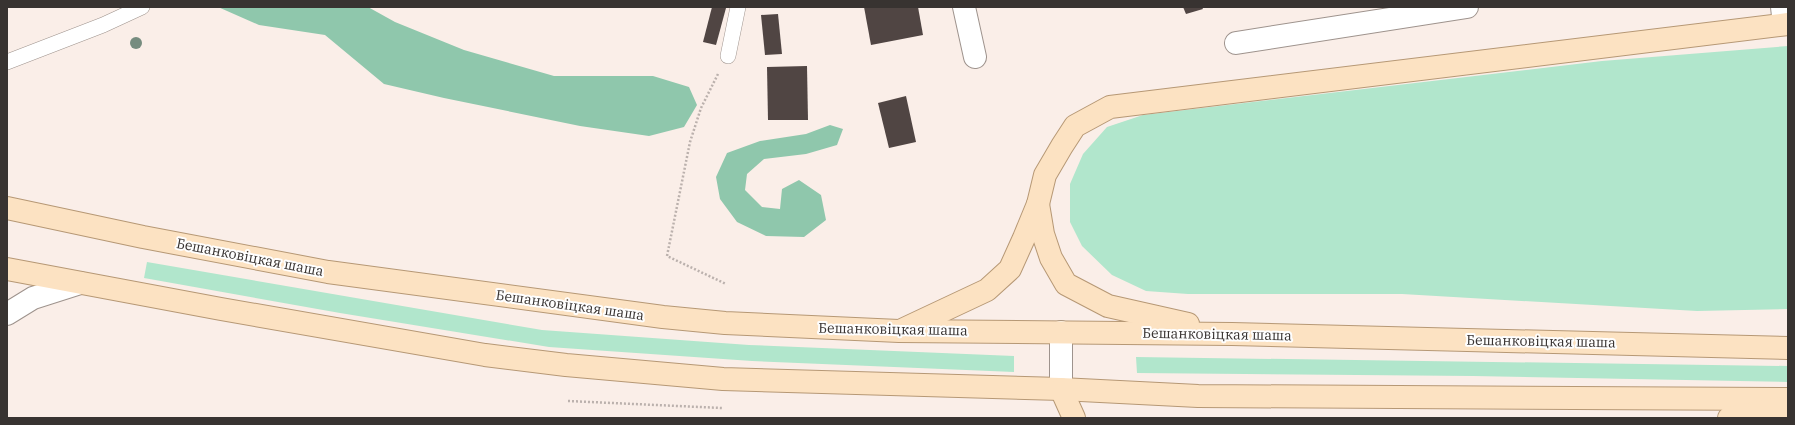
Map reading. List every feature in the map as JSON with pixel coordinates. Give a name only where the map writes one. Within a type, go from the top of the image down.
[{"type":"main road","points":[[899,331],[986,290],[1010,269],[1038,204],[1045,174],[1075,126],[1110,107],[1785,18]]},
{"type":"main road","points":[[1038,204],[1043,234],[1049,252],[1066,284],[1108,306],[1232,334]]},
{"type":"main road","name":"Бешанковіцкая шаша","points":[[7,208],[143,237],[344,274],[671,318],[725,323],[899,331],[1232,334],[1788,348]]},
{"type":"main road","points":[[7,269],[477,354],[566,366],[723,379],[1061,389],[1198,396],[1788,399]]},
{"type":"main road","points":[[1061,389],[1074,418]]},
{"type":"main road","points":[[1729,418],[1788,407]]},
{"type":"street","points":[[964,7],[975,57]]},
{"type":"street","points":[[1236,43],[1467,7]]},
{"type":"street","points":[[7,314],[33,298],[80,283]]},
{"type":"street","points":[[1061,332],[1061,389]]},
{"type":"lane","points":[[7,62],[103,25],[142,7]]},
{"type":"lane","points":[[728,56],[738,7]]},
{"type":"path","points":[[726,284],[667,256],[690,142],[701,108],[728,56]]},
{"type":"path","points":[[568,400],[722,408]]},
{"type":"green space","points":[[218,7],[368,7],[395,22],[464,50],[554,76],[653,76],[689,87],[697,105],[684,127],[649,136],[580,126],[384,84],[325,35],[259,25]]},
{"type":"green space","points":[[1788,46],[1788,309],[1697,311],[1402,294],[1188,294],[1146,291],[1112,275],[1082,246],[1070,222],[1070,184],[1083,154],[1107,127],[1143,115],[1602,61]]},
{"type":"green space","points":[[830,125],[843,129],[837,145],[806,154],[764,159],[747,174],[745,190],[762,207],[780,209],[782,189],[799,180],[821,195],[826,220],[804,237],[766,236],[737,222],[720,199],[716,177],[727,153],[760,141],[806,134]]},
{"type":"green space","points":[[147,262],[542,330],[749,345],[1014,356],[1014,372],[752,361],[549,347],[340,313],[144,278]]},
{"type":"green space","points":[[1136,357],[1788,366],[1788,382],[1473,376],[1137,373]]},
{"type":"building","points":[[712,7],[726,8],[716,45],[703,42]]},
{"type":"building","points":[[864,7],[918,7],[923,35],[871,45]]},
{"type":"building","points":[[1183,7],[1202,7],[1203,9],[1186,14]]},
{"type":"building","points":[[778,14],[782,54],[765,55],[761,15]]},
{"type":"building","points":[[807,66],[808,120],[768,120],[767,67]]},
{"type":"building","points":[[906,96],[916,142],[889,148],[878,103]]}]
